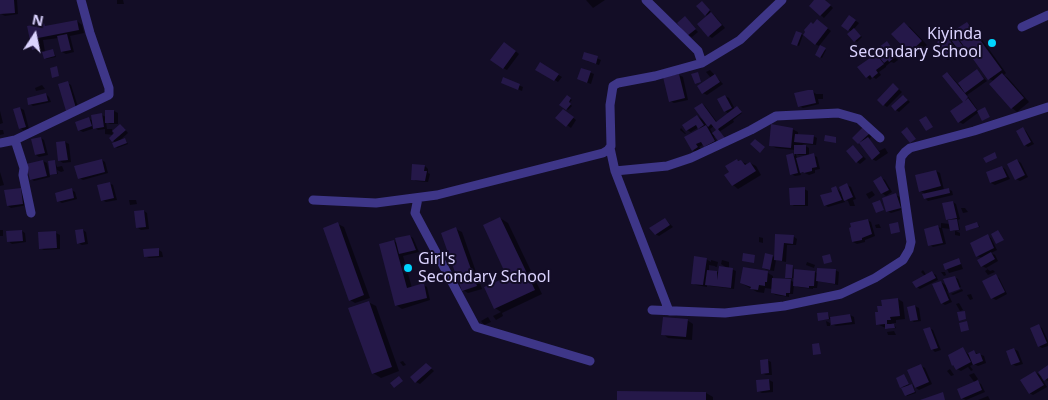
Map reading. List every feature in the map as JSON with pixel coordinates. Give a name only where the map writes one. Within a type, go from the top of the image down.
[{"type":"street","points":[[0,143],[15,140],[108,96],[109,88],[81,0]]},
{"type":"street","points":[[646,0],[698,51],[702,63]]},
{"type":"street","points":[[669,311],[615,171],[610,148],[610,105],[613,86],[618,83],[655,76],[702,63],[740,40],[782,0]]},
{"type":"street","points":[[1022,27],[1048,15]]},
{"type":"street","points":[[652,310],[725,313],[784,306],[841,294],[875,278],[903,260],[911,242],[900,167],[905,152],[910,148],[1048,108]]},
{"type":"street","points":[[615,171],[667,166],[691,158],[776,116],[838,113],[859,119],[880,138]]},
{"type":"street","points":[[15,140],[24,168],[23,176],[31,212]]},
{"type":"street","points":[[313,200],[376,202],[437,195],[592,157],[610,148]]},
{"type":"street","points":[[418,198],[415,212],[476,327],[590,361]]},
{"type":"building","points":[[0,0],[14,0],[15,13],[0,14]]},
{"type":"building","points":[[814,0],[825,0],[831,5],[820,16],[809,6]]},
{"type":"building","points":[[702,1],[710,10],[705,16],[696,6]]},
{"type":"building","points":[[711,12],[722,25],[708,37],[697,24]]},
{"type":"building","points":[[849,15],[856,20],[848,31],[841,26]]},
{"type":"building","points":[[685,16],[696,29],[687,36],[677,23]]},
{"type":"building","points":[[817,19],[828,28],[815,45],[803,35],[804,30],[811,22],[813,24]]},
{"type":"building","points":[[77,20],[79,30],[38,38],[40,48],[32,50],[27,26],[44,23],[45,26]]},
{"type":"building","points":[[904,22],[922,41],[909,53],[891,34]]},
{"type":"building","points":[[967,22],[1002,70],[988,80],[953,31]]},
{"type":"building","points":[[854,28],[861,36],[854,42],[847,34]]},
{"type":"building","points":[[796,31],[802,33],[797,46],[791,44]]},
{"type":"building","points":[[953,33],[965,49],[960,52],[958,49],[960,47],[957,48],[948,36]]},
{"type":"building","points":[[67,34],[71,50],[61,52],[57,36]]},
{"type":"building","points":[[946,35],[956,49],[944,59],[936,49],[940,46],[937,42]]},
{"type":"building","points":[[887,41],[895,53],[893,55],[895,57],[889,62],[888,60],[884,63],[874,51]]},
{"type":"building","points":[[504,42],[516,51],[503,69],[490,60]]},
{"type":"building","points":[[820,45],[826,48],[820,58],[815,55]]},
{"type":"building","points":[[53,49],[55,56],[44,59],[42,52]]},
{"type":"building","points":[[584,52],[598,56],[596,64],[582,59]]},
{"type":"building","points":[[876,54],[884,64],[876,70],[878,73],[872,78],[870,75],[866,78],[857,67]]},
{"type":"building","points":[[540,62],[559,74],[554,81],[535,70]]},
{"type":"building","points":[[57,66],[59,76],[52,78],[50,68]]},
{"type":"building","points":[[581,68],[591,71],[587,83],[577,79]]},
{"type":"building","points":[[977,69],[984,79],[965,93],[958,83]]},
{"type":"building","points":[[698,72],[701,82],[695,84],[691,74]]},
{"type":"building","points":[[947,72],[968,97],[965,101],[968,98],[977,110],[958,123],[950,111],[963,102],[942,76]]},
{"type":"building","points":[[1002,73],[1024,98],[1011,109],[989,84]]},
{"type":"building","points":[[679,74],[685,98],[669,102],[663,77]]},
{"type":"building","points":[[715,74],[720,82],[702,94],[697,86]]},
{"type":"building","points":[[503,77],[520,84],[518,90],[501,83]]},
{"type":"building","points":[[68,81],[76,108],[66,111],[58,84]]},
{"type":"building","points":[[893,83],[899,89],[883,106],[877,100]]},
{"type":"building","points":[[813,90],[816,103],[798,107],[794,93]]},
{"type":"building","points":[[46,93],[48,101],[28,105],[27,98]]},
{"type":"building","points":[[567,95],[571,98],[569,102],[571,104],[566,110],[559,105]]},
{"type":"building","points":[[725,95],[732,108],[724,112],[717,99]]},
{"type":"building","points":[[903,95],[908,100],[895,111],[891,106]]},
{"type":"building","points":[[702,103],[716,122],[737,106],[742,112],[718,129],[725,138],[719,142],[712,133],[716,130],[711,124],[708,127],[694,108]]},
{"type":"building","points":[[20,107],[26,127],[19,129],[13,109]]},
{"type":"building","points":[[985,107],[990,117],[982,121],[977,111]]},
{"type":"building","points":[[563,109],[574,117],[566,127],[555,118]]},
{"type":"building","points":[[105,110],[114,110],[114,123],[105,123]]},
{"type":"building","points":[[102,113],[104,127],[93,129],[91,115]]},
{"type":"building","points":[[697,115],[704,125],[698,129],[696,125],[686,131],[682,125]]},
{"type":"building","points":[[926,116],[933,127],[926,131],[919,120]]},
{"type":"building","points":[[89,117],[92,126],[78,131],[75,122]]},
{"type":"building","points":[[120,124],[126,130],[112,142],[109,138],[114,133],[112,131]]},
{"type":"building","points":[[771,124],[793,128],[791,148],[769,146]]},
{"type":"building","points":[[706,125],[715,141],[704,147],[701,142],[696,144],[698,147],[692,151],[684,137]]},
{"type":"building","points":[[863,127],[870,133],[858,144],[852,138]]},
{"type":"building","points":[[907,127],[916,139],[910,143],[901,132]]},
{"type":"building","points":[[1023,127],[1031,142],[1024,146],[1016,131]]},
{"type":"building","points":[[795,134],[814,135],[813,144],[794,142]]},
{"type":"building","points":[[825,135],[836,137],[836,143],[824,141]]},
{"type":"building","points":[[41,137],[45,153],[35,155],[31,139]]},
{"type":"building","points":[[868,137],[880,153],[872,160],[859,143]]},
{"type":"building","points":[[125,138],[127,143],[114,148],[112,143]]},
{"type":"building","points":[[755,139],[765,147],[760,153],[750,144]]},
{"type":"building","points":[[65,141],[68,160],[58,161],[56,142]]},
{"type":"building","points":[[794,145],[806,145],[806,154],[794,154]]},
{"type":"building","points":[[853,145],[863,157],[856,163],[846,151]]},
{"type":"building","points":[[995,152],[997,158],[986,163],[983,158]]},
{"type":"building","points":[[793,153],[798,173],[790,175],[786,155]]},
{"type":"building","points":[[814,153],[817,167],[812,168],[812,171],[800,173],[796,158]]},
{"type":"building","points":[[102,159],[105,172],[78,179],[74,166]]},
{"type":"building","points":[[737,159],[738,161],[741,160],[745,165],[750,162],[756,171],[732,186],[724,175],[729,172],[725,166]]},
{"type":"building","points":[[1017,159],[1025,175],[1015,180],[1007,164]]},
{"type":"building","points":[[43,160],[47,176],[30,180],[26,164]]},
{"type":"building","points":[[55,160],[57,174],[50,175],[48,161]]},
{"type":"building","points":[[412,164],[425,165],[424,171],[427,171],[425,181],[411,180]]},
{"type":"building","points":[[1002,166],[1007,177],[990,183],[986,172]]},
{"type":"building","points":[[936,170],[941,186],[919,192],[915,175]]},
{"type":"building","points":[[881,176],[889,190],[881,194],[873,181]]},
{"type":"building","points":[[110,182],[114,198],[101,201],[97,185]]},
{"type":"building","points":[[847,183],[853,197],[844,201],[839,187]]},
{"type":"building","points":[[836,186],[842,200],[824,206],[820,195],[832,192],[831,188]]},
{"type":"building","points":[[805,187],[805,205],[790,205],[789,188]]},
{"type":"building","points":[[21,188],[23,204],[7,206],[4,190]]},
{"type":"building","points":[[72,188],[74,198],[57,202],[55,193]]},
{"type":"building","points":[[949,188],[950,193],[924,199],[922,194]]},
{"type":"building","points":[[896,193],[901,208],[886,212],[882,198]]},
{"type":"building","points":[[880,200],[884,210],[876,213],[872,203]]},
{"type":"building","points":[[953,201],[957,218],[946,220],[942,203]]},
{"type":"building","points":[[144,210],[146,227],[136,228],[134,211]]},
{"type":"building","points":[[500,217],[535,290],[494,309],[484,287],[507,277],[483,225]]},
{"type":"building","points":[[665,218],[670,225],[655,235],[649,228]]},
{"type":"building","points":[[868,219],[872,234],[862,238],[862,240],[852,242],[849,228],[851,227],[850,223]]},
{"type":"building","points":[[957,219],[959,230],[950,231],[948,220]]},
{"type":"building","points":[[338,222],[364,295],[349,301],[323,228]]},
{"type":"building","points":[[898,222],[900,232],[891,234],[889,224]]},
{"type":"building","points":[[977,222],[979,227],[966,231],[965,226]]},
{"type":"building","points":[[938,225],[943,243],[928,246],[924,229]]},
{"type":"building","points":[[456,227],[477,286],[462,291],[452,264],[450,265],[441,233]]},
{"type":"building","points":[[83,229],[85,242],[77,244],[75,230]]},
{"type":"building","points":[[22,230],[23,241],[7,242],[6,231]]},
{"type":"building","points":[[998,230],[1004,240],[996,244],[991,234]]},
{"type":"building","points":[[56,231],[57,248],[39,249],[38,232]]},
{"type":"building","points":[[775,234],[794,235],[793,244],[784,243],[782,261],[774,260]]},
{"type":"building","points":[[988,234],[994,248],[976,257],[970,243]]},
{"type":"building","points":[[410,235],[416,250],[399,254],[395,238]]},
{"type":"building","points":[[394,240],[407,288],[424,283],[427,298],[395,306],[379,244]]},
{"type":"building","points":[[159,248],[159,256],[144,257],[143,249]]},
{"type":"building","points":[[991,252],[995,259],[981,267],[977,260]]},
{"type":"building","points":[[743,253],[755,255],[754,263],[742,261]]},
{"type":"building","points":[[765,253],[773,255],[770,270],[762,268]]},
{"type":"building","points":[[830,254],[832,262],[824,264],[822,256]]},
{"type":"building","points":[[694,256],[707,258],[703,285],[691,284]]},
{"type":"building","points":[[959,258],[961,264],[945,270],[943,264]]},
{"type":"building","points":[[786,264],[793,265],[792,278],[785,278]]},
{"type":"building","points":[[719,266],[733,268],[731,288],[705,285],[707,270],[717,271],[717,280]]},
{"type":"building","points":[[743,267],[768,271],[765,286],[759,285],[758,290],[750,289],[751,287],[740,283]]},
{"type":"building","points":[[817,268],[836,269],[835,284],[816,281]]},
{"type":"building","points":[[794,269],[815,271],[814,286],[809,286],[809,288],[793,286]]},
{"type":"building","points":[[932,271],[936,278],[916,288],[912,282]]},
{"type":"building","points":[[996,274],[1005,292],[991,299],[982,281]]},
{"type":"building","points":[[955,276],[960,289],[949,293],[943,279]]},
{"type":"building","points":[[772,278],[791,279],[790,293],[786,293],[786,296],[771,293]]},
{"type":"building","points":[[941,281],[949,300],[941,304],[932,284]]},
{"type":"building","points":[[898,298],[900,316],[890,317],[891,320],[887,320],[887,324],[894,324],[895,328],[885,329],[885,324],[876,325],[875,312],[878,312],[877,306],[882,306],[881,300]]},
{"type":"building","points":[[369,301],[392,367],[372,374],[348,308]]},
{"type":"building","points":[[915,305],[918,320],[910,321],[907,307]]},
{"type":"building","points":[[965,311],[966,319],[959,321],[957,312]]},
{"type":"building","points":[[828,312],[829,319],[818,321],[817,313]]},
{"type":"building","points":[[850,314],[852,322],[831,325],[830,317]]},
{"type":"building","points":[[663,317],[688,319],[686,337],[661,335]]},
{"type":"building","points":[[967,321],[969,330],[961,332],[959,323]]},
{"type":"building","points":[[1039,324],[1047,343],[1038,347],[1030,328]]},
{"type":"building","points":[[930,327],[938,348],[931,350],[923,329]]},
{"type":"building","points":[[819,343],[821,354],[813,355],[812,344]]},
{"type":"building","points":[[963,347],[971,362],[956,370],[952,366],[948,355]]},
{"type":"building","points":[[1014,348],[1020,362],[1011,365],[1006,351]]},
{"type":"building","points":[[974,350],[976,354],[980,353],[983,361],[973,365],[968,353]]},
{"type":"building","points":[[768,359],[769,373],[761,374],[760,360]]},
{"type":"building","points":[[426,363],[432,368],[415,383],[410,377]]},
{"type":"building","points":[[921,364],[929,382],[915,388],[907,370]]},
{"type":"building","points":[[1048,365],[1048,378],[1044,381],[1038,372]]},
{"type":"building","points":[[1035,371],[1044,385],[1029,394],[1020,380]]},
{"type":"building","points":[[904,374],[909,384],[900,388],[896,378]]},
{"type":"building","points":[[399,376],[403,381],[394,388],[390,383]]},
{"type":"building","points":[[769,379],[770,390],[757,392],[756,380]]},
{"type":"building","points":[[978,380],[982,390],[961,399],[957,389]]},
{"type":"building","points":[[912,384],[915,392],[905,396],[901,388]]},
{"type":"building","points":[[617,391],[706,392],[706,400],[617,400]]},
{"type":"building","points":[[943,392],[945,400],[920,400]]},
{"type":"place","name":"Kiyinda Secondary School","points":[[992,43]]},
{"type":"place","name":"Girl's Secondary School","points":[[408,268]]}]
